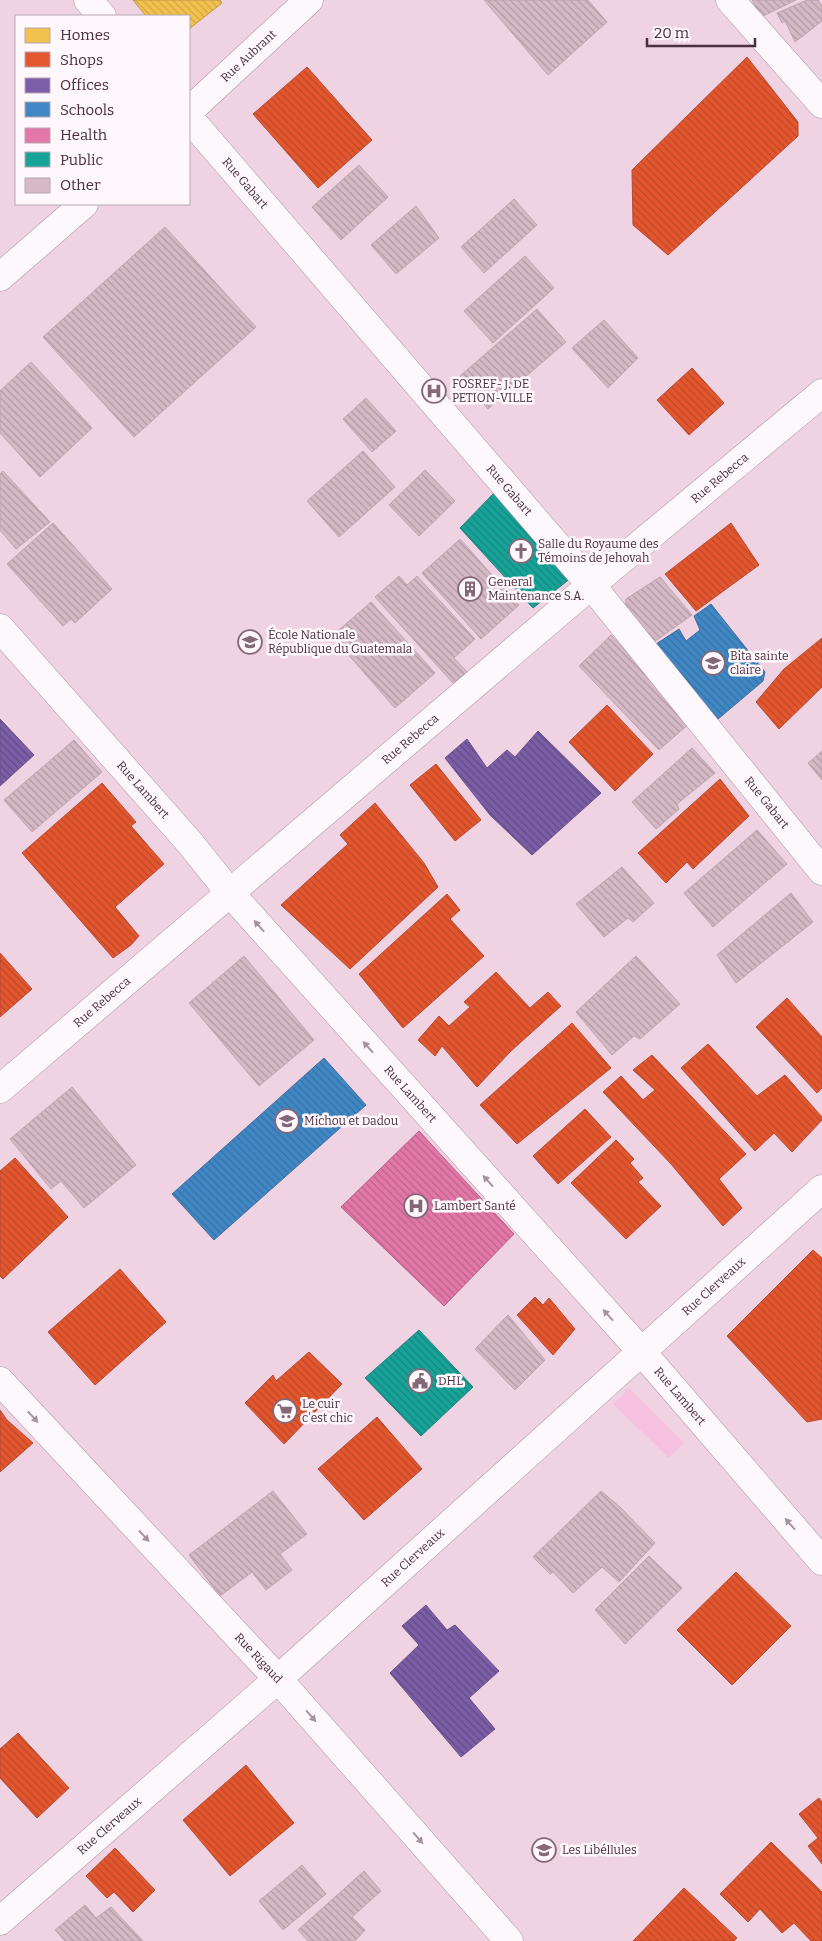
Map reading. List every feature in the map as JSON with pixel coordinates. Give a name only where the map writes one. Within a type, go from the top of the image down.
[{"type":"street","points":[[88,0],[101,15]]},
{"type":"street","name":"Rue Aubrant","points":[[190,110],[309,0]]},
{"type":"street","points":[[730,0],[822,104]]},
{"type":"street","name":"Rue Gabart","points":[[190,119],[591,585],[822,871]]},
{"type":"street","points":[[0,277],[83,205]]},
{"type":"street","name":"Rue Rebecca","points":[[0,1089],[591,585],[822,393]]},
{"type":"street","name":"Rue Lambert","points":[[0,628],[183,836],[230,893],[641,1351],[822,1561]]},
{"type":"street","name":"Rue Clerveaux","points":[[0,1921],[278,1679],[822,1189]]},
{"type":"street","name":"Rue Rigaud","points":[[0,1381],[278,1679],[509,1941]]},
{"type":"shaded area","points":[[629,1388],[684,1443],[669,1458],[613,1404]]},
{"type":"building: Homes","points":[[133,0],[220,0],[222,3],[190,28],[190,15],[145,15]]},
{"type":"building: Shops","points":[[747,57],[798,122],[798,136],[668,255],[633,225],[632,170]]},
{"type":"building: Shops","points":[[307,67],[372,140],[318,188],[253,114]]},
{"type":"building: Shops","points":[[692,368],[724,403],[689,435],[657,400]]},
{"type":"building: Shops","points":[[731,523],[759,565],[696,611],[665,574]]},
{"type":"building: Shops","points":[[822,638],[822,687],[779,729],[756,702],[784,669]]},
{"type":"building: Shops","points":[[607,705],[653,754],[615,791],[569,742]]},
{"type":"building: Shops","points":[[436,764],[481,820],[455,841],[410,785]]},
{"type":"building: Shops","points":[[720,779],[749,816],[693,869],[687,862],[666,883],[638,853]]},
{"type":"building: Shops","points":[[102,783],[136,822],[131,826],[164,864],[115,907],[139,936],[131,945],[113,958],[22,853]]},
{"type":"building: Shops","points":[[375,803],[424,863],[438,887],[350,969],[281,905],[348,844],[340,835]]},
{"type":"building: Shops","points":[[447,894],[460,910],[450,919],[484,956],[403,1028],[359,974]]},
{"type":"building: Shops","points":[[0,953],[32,989],[0,1017]]},
{"type":"building: Shops","points":[[496,972],[530,1008],[548,992],[561,1006],[511,1051],[477,1087],[442,1046],[435,1056],[418,1040],[439,1016],[449,1026],[470,1007],[464,1002]]},
{"type":"building: Shops","points":[[787,998],[822,1037],[822,1088],[817,1093],[756,1027]]},
{"type":"building: Shops","points":[[572,1023],[611,1068],[517,1144],[480,1105]]},
{"type":"building: Shops","points":[[708,1044],[757,1096],[785,1075],[822,1117],[822,1120],[792,1152],[774,1133],[755,1151],[681,1068]]},
{"type":"building: Shops","points":[[652,1055],[746,1154],[719,1179],[742,1208],[723,1226],[671,1164],[603,1092],[621,1076],[643,1100],[655,1090],[633,1070]]},
{"type":"building: Shops","points":[[585,1109],[611,1137],[558,1184],[533,1156]]},
{"type":"building: Shops","points":[[616,1140],[634,1159],[630,1163],[643,1178],[638,1182],[661,1206],[626,1239],[571,1183]]},
{"type":"building: Shops","points":[[15,1158],[68,1217],[3,1279],[0,1276],[0,1171]]},
{"type":"building: Shops","points":[[813,1250],[822,1258],[822,1419],[807,1422],[727,1336]]},
{"type":"building: Shops","points":[[120,1269],[166,1322],[95,1385],[48,1332]]},
{"type":"building: Shops","points":[[535,1297],[543,1305],[549,1298],[575,1329],[553,1355],[517,1315]]},
{"type":"building: Shops","points":[[309,1352],[342,1384],[284,1444],[245,1403],[273,1375],[276,1381]]},
{"type":"building: Shops","points":[[0,1410],[7,1420],[33,1443],[0,1472]]},
{"type":"building: Shops","points":[[377,1417],[422,1469],[364,1520],[318,1469]]},
{"type":"building: Shops","points":[[736,1572],[791,1626],[732,1685],[677,1630]]},
{"type":"building: Shops","points":[[18,1733],[69,1788],[37,1818],[0,1778],[0,1749]]},
{"type":"building: Shops","points":[[246,1765],[294,1823],[230,1876],[183,1820]]},
{"type":"building: Shops","points":[[819,1798],[822,1802],[822,1864],[808,1846],[818,1838],[799,1814]]},
{"type":"building: Shops","points":[[771,1842],[822,1892],[822,1941],[811,1941],[794,1923],[782,1933],[760,1909],[748,1922],[720,1894]]},
{"type":"building: Shops","points":[[115,1848],[155,1890],[133,1912],[114,1892],[107,1898],[86,1876]]},
{"type":"building: Shops","points":[[684,1888],[737,1938],[734,1941],[633,1941]]},
{"type":"building: Offices","points":[[0,719],[34,755],[0,786]]},
{"type":"building: Offices","points":[[538,731],[601,793],[532,855],[490,815],[445,758],[467,739],[487,768],[507,750],[515,757]]},
{"type":"building: Offices","points":[[426,1605],[447,1630],[455,1625],[499,1671],[469,1698],[495,1729],[461,1757],[390,1673],[419,1645],[402,1626]]},
{"type":"building: Schools","points":[[711,604],[765,672],[763,681],[711,725],[653,646],[679,629],[686,641],[700,630],[694,616]]},
{"type":"building: Schools","points":[[324,1058],[366,1105],[214,1240],[172,1194]]},
{"type":"building: Health","points":[[419,1131],[514,1234],[444,1306],[341,1207]]},
{"type":"building: Public","points":[[494,493],[576,574],[533,608],[460,528]]},
{"type":"building: Public","points":[[419,1330],[473,1387],[421,1436],[365,1378]]},
{"type":"building: Other","points":[[484,0],[588,0],[607,22],[548,75]]},
{"type":"building: Other","points":[[752,0],[796,0],[761,17]]},
{"type":"building: Other","points":[[807,0],[818,0],[822,6],[822,21],[795,42],[785,21],[782,23],[777,13]]},
{"type":"building: Other","points":[[359,165],[388,197],[341,240],[312,207]]},
{"type":"building: Other","points":[[514,199],[537,225],[484,273],[461,247]]},
{"type":"building: Other","points":[[416,206],[439,238],[396,274],[371,245]]},
{"type":"building: Other","points":[[165,227],[256,327],[134,437],[43,337]]},
{"type":"building: Other","points":[[525,256],[554,288],[493,343],[464,311]]},
{"type":"building: Other","points":[[537,309],[566,342],[488,409],[460,376]]},
{"type":"building: Other","points":[[604,320],[638,358],[608,388],[572,348]]},
{"type":"building: Other","points":[[31,362],[92,428],[40,477],[0,433],[0,391]]},
{"type":"building: Other","points":[[366,398],[396,431],[372,452],[343,419]]},
{"type":"building: Other","points":[[363,451],[395,487],[339,537],[307,501]]},
{"type":"building: Other","points":[[425,470],[455,501],[419,536],[389,505]]},
{"type":"building: Other","points":[[3,471],[50,522],[16,549],[0,530],[0,474]]},
{"type":"building: Other","points":[[53,523],[112,589],[75,623],[71,619],[63,626],[7,564]]},
{"type":"building: Other","name":"General Maintenance S.A.","points":[[460,539],[519,605],[481,639],[422,573]]},
{"type":"building: Other","points":[[399,576],[407,585],[417,576],[475,639],[454,658],[467,672],[453,683],[375,597]]},
{"type":"building: Other","points":[[660,577],[692,615],[651,644],[625,616],[626,599]]},
{"type":"building: Other","points":[[371,602],[435,673],[395,708],[332,636]]},
{"type":"building: Other","points":[[611,635],[691,722],[659,750],[579,666]]},
{"type":"building: Other","points":[[74,740],[102,772],[32,832],[4,800]]},
{"type":"building: Other","points":[[692,748],[715,773],[677,804],[679,809],[656,829],[632,802]]},
{"type":"building: Other","points":[[822,751],[822,780],[808,763]]},
{"type":"building: Other","points":[[757,830],[787,864],[713,927],[684,893]]},
{"type":"building: Other","points":[[622,867],[654,903],[633,922],[628,918],[604,937],[576,904]]},
{"type":"building: Other","points":[[791,893],[813,922],[736,983],[717,955]]},
{"type":"building: Other","points":[[244,956],[314,1040],[259,1086],[189,1003]]},
{"type":"building: Other","points":[[636,956],[680,1004],[640,1039],[634,1036],[612,1055],[576,1012]]},
{"type":"building: Other","points":[[72,1087],[136,1165],[84,1208],[61,1181],[51,1189],[10,1139]]},
{"type":"building: Other","points":[[508,1315],[545,1360],[515,1390],[475,1349]]},
{"type":"building: Other","points":[[273,1491],[307,1534],[280,1554],[292,1570],[266,1590],[252,1572],[220,1596],[189,1555]]},
{"type":"building: Other","points":[[601,1491],[620,1507],[655,1543],[619,1582],[602,1567],[573,1593],[553,1572],[550,1574],[533,1557]]},
{"type":"building: Other","points":[[649,1556],[682,1588],[625,1644],[595,1610]]},
{"type":"building: Other","points":[[302,1865],[326,1894],[283,1930],[259,1901]]},
{"type":"building: Other","points":[[364,1871],[381,1891],[352,1917],[365,1930],[355,1941],[308,1941],[298,1930]]},
{"type":"building: Other","points":[[85,1905],[96,1918],[111,1907],[143,1941],[65,1941],[55,1930]]},
{"type":"place","name":"FOSREF- J. DE PETION-VILLE","points":[[434,391]]},
{"type":"place","name":"Salle du Royaume des Témoins de Jehovah","points":[[521,551]]},
{"type":"place","name":"General Maintenance S.A.","points":[[470,589]]},
{"type":"place","name":"École Nationale République du Guatemala","points":[[250,642]]},
{"type":"place","name":"Bita sainte claire","points":[[713,663]]},
{"type":"place","name":"Michou et Dadou","points":[[287,1121]]},
{"type":"place","name":"Lambert Santé","points":[[416,1206]]},
{"type":"place","name":"DHL","points":[[420,1381]]},
{"type":"place","name":"Le cuir c'est chic","points":[[285,1411]]},
{"type":"place","name":"Les Libéllules","points":[[544,1850]]}]
